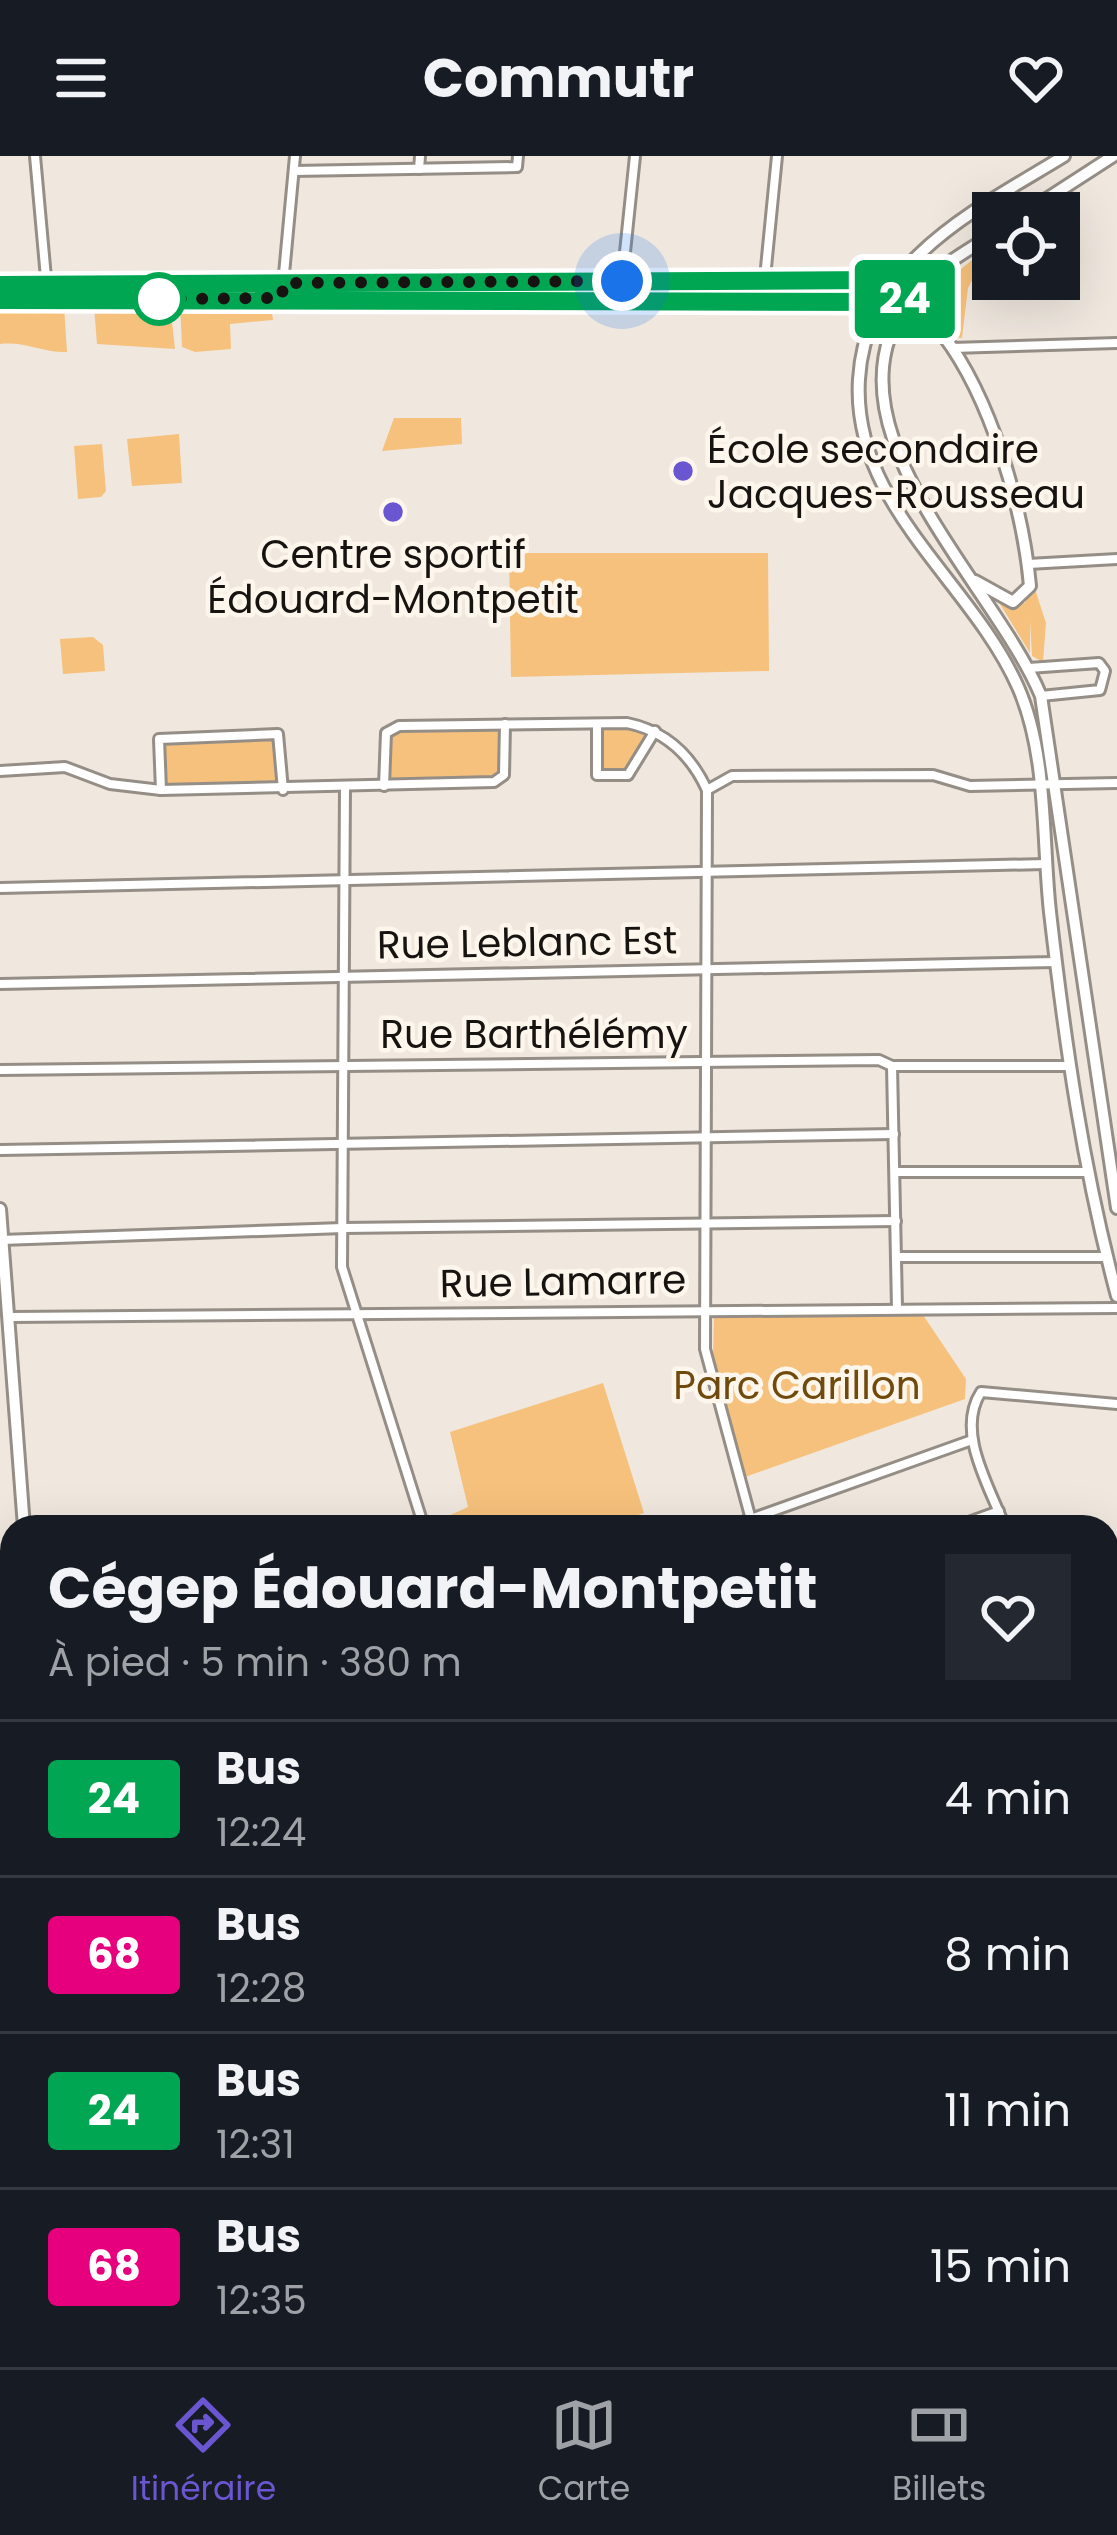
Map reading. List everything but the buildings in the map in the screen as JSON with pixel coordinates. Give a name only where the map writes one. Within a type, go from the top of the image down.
[{"type":"main road","points":[[1064,156],[956,223],[890,284],[859,377],[866,451],[884,490],[950,579],[1018,688],[1031,727],[1067,1066],[1085,1172],[1117,1296]]},
{"type":"main road","points":[[1057,192],[1113,156]]},
{"type":"main road","points":[[972,248],[945,265],[908,302],[884,359],[881,386],[889,438],[1029,668],[1040,696],[1117,1208]]},
{"type":"main road","points":[[0,285],[890,284],[923,311],[952,348],[991,423],[1030,586],[1018,601],[1001,599],[975,581]]},
{"type":"main road","points":[[0,300],[883,298],[908,302]]},
{"type":"main road","points":[[0,1209],[23,1515]]},
{"type":"street","points":[[35,156],[48,300]]},
{"type":"street","points":[[281,302],[296,156]]},
{"type":"street","points":[[418,169],[420,156]]},
{"type":"street","points":[[622,281],[635,156]]},
{"type":"street","points":[[764,298],[777,156]]},
{"type":"street","points":[[294,170],[518,162]]},
{"type":"street","points":[[952,348],[1117,344]]},
{"type":"street","points":[[1028,564],[1117,559]]},
{"type":"street","points":[[1029,668],[1099,663],[1105,671],[1100,690],[1040,696]]},
{"type":"street","points":[[384,786],[386,734],[392,728],[627,723],[655,731],[687,758],[707,790],[703,1310],[706,1355],[720,1421],[749,1515]]},
{"type":"street","points":[[0,771],[65,767],[110,784],[161,790],[283,790],[500,779],[505,724]]},
{"type":"street","points":[[597,724],[597,775],[628,775],[655,731]]},
{"type":"street","points":[[161,790],[160,739],[278,734],[283,790]]},
{"type":"street","points":[[707,790],[731,776],[933,775],[970,786],[1117,783]]},
{"type":"street","points":[[346,787],[342,1267],[420,1515]]},
{"type":"street","points":[[0,888],[1045,864]]},
{"type":"street","name":"Rue Leblanc Est","points":[[0,984],[1056,962]]},
{"type":"street","name":"Rue Barthélémy","points":[[0,1070],[879,1060],[892,1066],[1067,1066]]},
{"type":"street","points":[[892,1066],[898,1308]]},
{"type":"street","points":[[0,1150],[893,1133]]},
{"type":"street","points":[[895,1172],[1085,1172]]},
{"type":"street","points":[[1,1240],[343,1228],[896,1221]]},
{"type":"street","points":[[896,1257],[1107,1257]]},
{"type":"street","name":"Rue Lamarre","points":[[10,1317],[1117,1308]]},
{"type":"street","points":[[1000,1515],[972,1439],[981,1391],[1117,1404]]},
{"type":"street","points":[[773,1515],[972,1439]]},
{"type":"street","points":[[988,1515],[999,1511]]},
{"type":"green space","points":[[972,260],[962,338],[954,337],[924,298]]},
{"type":"green space","points":[[170,304],[175,349],[97,344],[94,306]]},
{"type":"green space","points":[[180,304],[271,306],[273,320],[230,324],[231,349],[195,352],[182,347]]},
{"type":"green space","points":[[64,306],[67,352],[0,344],[0,309]]},
{"type":"green space","points":[[394,418],[461,418],[462,444],[382,451]]},
{"type":"green space","points":[[179,434],[182,483],[132,486],[127,439]]},
{"type":"green space","points":[[102,444],[106,491],[101,497],[78,499],[74,446]]},
{"type":"green space","points":[[509,553],[768,553],[769,671],[511,677]]},
{"type":"green space","points":[[1032,580],[1046,623],[1043,662],[1032,656],[1030,621],[1030,653],[1000,604],[1025,603]]},
{"type":"green space","points":[[93,637],[103,645],[105,671],[63,674],[60,639]]},
{"type":"green space","points":[[627,723],[655,731],[628,775],[597,775],[597,724]]},
{"type":"green space","points":[[505,724],[500,779],[384,786],[386,733],[392,728]]},
{"type":"green space","points":[[278,734],[283,790],[161,790],[159,739]]},
{"type":"green space","name":"Parc Carillon","points":[[921,1312],[966,1379],[965,1399],[745,1477],[713,1356],[714,1316]]},
{"type":"green space","points":[[603,1383],[644,1513],[450,1515],[468,1507],[450,1432]]},
{"type":"bus line","name":"24","points":[[0,285],[877,280],[890,284],[908,302],[883,298],[0,300]]},
{"type":"place","name":"École secondaire Jacques-Rousseau","points":[[683,471]]},
{"type":"place","name":"Centre sportif Édouard-Montpetit","points":[[393,512]]},
{"type":"route","points":[[159,299],[282,298],[283,283],[622,281]]}]
